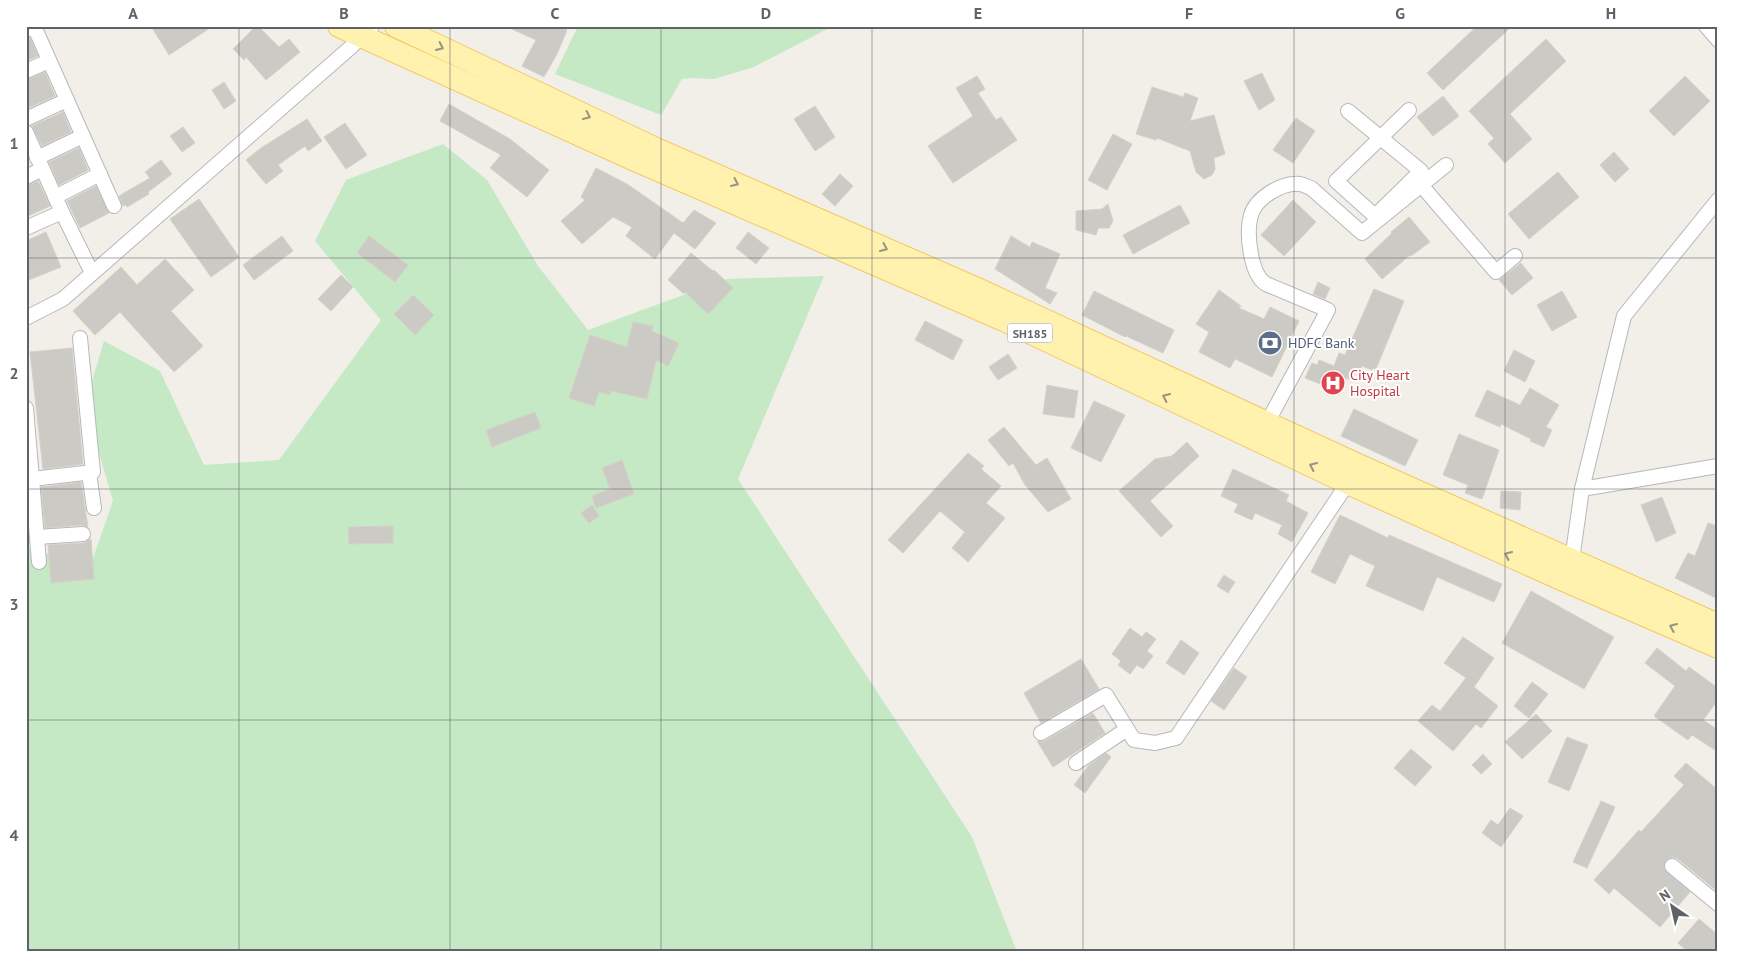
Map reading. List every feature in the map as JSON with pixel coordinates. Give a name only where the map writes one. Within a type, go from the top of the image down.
[{"type":"main road","name":"SH185","points":[[339,26],[367,31],[624,155],[1006,321],[1348,483],[1547,561],[1572,560],[1718,625]]},
{"type":"main road","name":"SH185","points":[[396,26],[656,149],[975,288],[1267,423],[1718,647]]},
{"type":"street","points":[[26,30],[34,26],[114,206]]},
{"type":"street","points":[[1706,26],[1718,40]]},
{"type":"street","points":[[26,318],[63,299],[367,31]]},
{"type":"street","points":[[26,70],[49,61]]},
{"type":"street","points":[[26,120],[66,100]]},
{"type":"street","points":[[1320,197],[1409,110]]},
{"type":"street","points":[[1336,181],[1375,216],[1421,171],[1348,111]]},
{"type":"street","points":[[26,132],[92,273]]},
{"type":"street","points":[[26,177],[40,163],[82,136]]},
{"type":"street","points":[[1267,423],[1328,310],[1260,280],[1256,275],[1251,255],[1248,227],[1251,214],[1258,203],[1271,192],[1283,187],[1301,184],[1311,188],[1362,233],[1446,165]]},
{"type":"street","points":[[55,197],[100,174]]},
{"type":"street","points":[[1421,185],[1496,272],[1515,256]]},
{"type":"street","points":[[1572,560],[1582,489],[1624,316],[1718,200]]},
{"type":"street","points":[[26,228],[62,212]]},
{"type":"street","points":[[32,479],[93,472],[80,338]]},
{"type":"street","points":[[26,408],[28,452],[32,479],[30,510],[37,537],[39,562]]},
{"type":"street","points":[[1582,489],[1718,466]]},
{"type":"street","points":[[89,473],[94,508]]},
{"type":"street","points":[[1041,733],[1106,695],[1134,740],[1155,744],[1176,738],[1348,483]]},
{"type":"street","points":[[37,537],[83,534]]},
{"type":"street","points":[[1076,763],[1127,729]]},
{"type":"street","points":[[1672,866],[1718,904]]},
{"type":"green space","points":[[578,26],[833,26],[754,67],[714,79],[682,79],[661,115],[555,74]]},
{"type":"green space","points":[[443,144],[487,180],[538,266],[588,330],[727,279],[824,276],[738,479],[972,837],[1017,952],[26,952],[26,548],[91,564],[113,501],[85,405],[104,341],[160,371],[204,465],[279,460],[381,320],[315,241],[346,180]]},
{"type":"building","points":[[151,26],[213,26],[169,55]]},
{"type":"building","points":[[256,26],[279,47],[289,39],[300,52],[266,80],[246,57],[244,60],[233,49]]},
{"type":"building","points":[[505,26],[558,26],[567,30],[557,54],[544,77],[522,66],[536,40]]},
{"type":"building","points":[[1477,26],[1512,26],[1443,90],[1427,73]]},
{"type":"building","points":[[30,38],[38,56],[26,61],[26,39]]},
{"type":"building","points":[[1546,39],[1566,61],[1510,114],[1532,139],[1505,163],[1488,144],[1494,138],[1469,111]]},
{"type":"building","points":[[45,72],[55,96],[26,109],[26,80]]},
{"type":"building","points":[[1262,73],[1275,100],[1259,110],[1244,81]]},
{"type":"building","points":[[977,76],[985,89],[978,93],[996,120],[1001,117],[1017,140],[953,183],[928,146],[973,116],[956,88]]},
{"type":"building","points":[[1685,76],[1710,101],[1674,136],[1649,111]]},
{"type":"building","points":[[224,82],[236,101],[224,109],[212,90]]},
{"type":"building","points":[[1152,87],[1183,97],[1185,93],[1198,98],[1190,121],[1214,115],[1225,154],[1214,158],[1215,169],[1212,175],[1204,179],[1196,172],[1190,151],[1157,138],[1156,140],[1136,134]]},
{"type":"building","points":[[1443,96],[1459,116],[1433,136],[1417,117]]},
{"type":"building","points":[[449,104],[510,139],[549,170],[527,197],[490,168],[501,155],[440,121]]},
{"type":"building","points":[[815,106],[835,137],[815,151],[794,119]]},
{"type":"building","points":[[63,112],[71,132],[42,146],[32,126]]},
{"type":"building","points":[[1296,118],[1315,131],[1293,163],[1273,150]]},
{"type":"building","points":[[307,119],[322,141],[308,151],[305,146],[278,165],[283,171],[266,184],[246,160],[261,148]]},
{"type":"building","points":[[345,123],[367,155],[346,169],[324,137]]},
{"type":"building","points":[[183,127],[195,143],[182,152],[170,136]]},
{"type":"building","points":[[1113,134],[1132,144],[1107,190],[1088,180]]},
{"type":"building","points":[[79,148],[88,170],[59,185],[49,162]]},
{"type":"building","points":[[1614,152],[1629,169],[1615,182],[1600,165]]},
{"type":"building","points":[[161,160],[172,174],[148,192],[149,194],[127,207],[126,205],[123,206],[119,196],[150,178],[145,172]]},
{"type":"building","points":[[596,168],[627,184],[683,223],[694,210],[716,223],[695,249],[674,233],[655,259],[626,236],[632,227],[613,217],[582,244],[561,221],[585,200],[581,197]]},
{"type":"building","points":[[1558,172],[1579,197],[1529,239],[1508,214]]},
{"type":"building","points":[[840,174],[853,186],[835,206],[822,194]]},
{"type":"building","points":[[38,181],[50,206],[26,217],[26,186]]},
{"type":"building","points":[[96,186],[109,213],[80,228],[67,201]]},
{"type":"building","points":[[199,199],[239,257],[211,277],[170,219]]},
{"type":"building","points":[[1293,200],[1316,222],[1284,256],[1261,235]]},
{"type":"building","points":[[1108,204],[1113,221],[1109,228],[1098,228],[1096,235],[1076,230],[1076,211],[1102,209]]},
{"type":"building","points":[[1180,205],[1190,223],[1133,254],[1123,235]]},
{"type":"building","points":[[1409,217],[1430,242],[1410,255],[1382,279],[1365,259],[1391,232]]},
{"type":"building","points":[[46,232],[61,267],[26,281],[26,241]]},
{"type":"building","points":[[748,232],[769,248],[756,264],[736,248]]},
{"type":"building","points":[[282,236],[293,251],[254,280],[243,265]]},
{"type":"building","points":[[369,236],[408,265],[395,282],[357,253]]},
{"type":"building","points":[[1011,236],[1030,247],[1032,242],[1060,254],[1045,288],[1057,293],[1050,304],[995,269]]},
{"type":"building","points":[[691,253],[714,270],[733,288],[708,314],[685,292],[684,294],[668,280]]},
{"type":"building","points":[[165,259],[194,290],[171,311],[203,346],[174,372],[120,312],[95,335],[73,311],[121,267],[137,285]]},
{"type":"building","points":[[1521,263],[1533,278],[1512,295],[1499,280]]},
{"type":"building","points":[[341,275],[353,287],[331,311],[318,299]]},
{"type":"building","points":[[1318,282],[1330,288],[1325,299],[1313,294]]},
{"type":"building","points":[[1374,289],[1404,301],[1376,369],[1373,368],[1372,370],[1362,366],[1360,370],[1356,369],[1352,380],[1346,378],[1339,395],[1327,390],[1328,387],[1305,378],[1312,363],[1317,365],[1319,360],[1334,366],[1339,353],[1345,355]]},
{"type":"building","points":[[1219,290],[1241,306],[1239,308],[1264,319],[1270,307],[1299,321],[1272,377],[1235,359],[1230,368],[1199,352],[1209,332],[1196,324]]},
{"type":"building","points":[[1094,291],[1174,330],[1163,353],[1125,337],[1082,315]]},
{"type":"building","points":[[1562,291],[1577,317],[1552,331],[1537,305]]},
{"type":"building","points":[[413,295],[434,315],[415,335],[394,314]]},
{"type":"building","points":[[925,321],[963,340],[953,360],[915,340]]},
{"type":"building","points":[[633,322],[653,326],[652,331],[679,343],[668,366],[656,360],[647,399],[611,391],[610,395],[599,392],[594,406],[569,398],[590,335],[627,347]]},
{"type":"building","points":[[72,348],[83,464],[43,469],[30,352]]},
{"type":"building","points":[[1514,350],[1535,361],[1525,382],[1504,371]]},
{"type":"building","points":[[1008,354],[1017,368],[998,380],[989,367]]},
{"type":"building","points":[[1047,385],[1078,391],[1074,418],[1043,414]]},
{"type":"building","points":[[1530,388],[1559,405],[1546,427],[1552,430],[1544,447],[1501,424],[1500,427],[1475,416],[1487,390],[1520,405]]},
{"type":"building","points":[[1094,401],[1125,415],[1101,462],[1071,448]]},
{"type":"building","points":[[1354,409],[1418,440],[1405,466],[1341,436]]},
{"type":"building","points":[[535,412],[541,428],[492,447],[486,430]]},
{"type":"building","points":[[1004,427],[1036,465],[1047,458],[1071,499],[1048,512],[1025,485],[1013,463],[1009,466],[988,440]]},
{"type":"building","points":[[1459,434],[1499,450],[1482,499],[1465,493],[1468,485],[1443,475]]},
{"type":"building","points":[[1187,442],[1199,456],[1150,501],[1173,526],[1161,537],[1119,491],[1155,459],[1172,456]]},
{"type":"building","points":[[968,453],[984,466],[981,469],[1001,486],[986,503],[1005,518],[968,562],[952,548],[965,532],[940,511],[903,553],[888,540]]},
{"type":"building","points":[[622,460],[634,494],[596,508],[592,496],[610,489],[602,468]]},
{"type":"building","points":[[1233,469],[1289,495],[1286,501],[1308,513],[1292,542],[1278,534],[1282,525],[1255,513],[1252,520],[1234,512],[1238,504],[1221,496]]},
{"type":"building","points":[[81,482],[88,527],[82,525],[45,528],[41,487]]},
{"type":"building","points":[[1501,491],[1521,492],[1520,510],[1500,508]]},
{"type":"building","points":[[1662,497],[1676,533],[1656,542],[1641,505]]},
{"type":"building","points":[[592,505],[599,516],[589,523],[581,513]]},
{"type":"building","points":[[1340,515],[1388,538],[1389,535],[1502,584],[1494,602],[1437,577],[1423,611],[1366,586],[1375,566],[1350,554],[1335,584],[1311,572]]},
{"type":"building","points":[[1708,523],[1718,526],[1718,599],[1675,578],[1688,553],[1695,556]]},
{"type":"building","points":[[393,526],[393,543],[349,544],[348,527]]},
{"type":"building","points":[[91,539],[94,579],[51,583],[48,545],[84,543]]},
{"type":"building","points":[[1224,575],[1235,582],[1228,593],[1217,586]]},
{"type":"building","points":[[1531,591],[1614,637],[1584,689],[1502,643]]},
{"type":"building","points":[[1130,628],[1142,637],[1146,632],[1156,639],[1147,651],[1153,656],[1143,669],[1137,665],[1130,674],[1118,665],[1121,661],[1112,654]]},
{"type":"building","points":[[1463,637],[1494,658],[1474,687],[1498,706],[1481,728],[1476,724],[1453,751],[1418,721],[1432,705],[1440,711],[1466,678],[1444,663]]},
{"type":"building","points":[[1181,640],[1199,653],[1184,675],[1166,663]]},
{"type":"building","points":[[1657,648],[1686,671],[1689,667],[1718,688],[1718,700],[1703,720],[1718,730],[1718,752],[1692,735],[1688,740],[1654,716],[1675,686],[1645,663]]},
{"type":"building","points":[[1081,659],[1099,689],[1041,723],[1024,693]]},
{"type":"building","points":[[1234,668],[1247,677],[1224,710],[1211,701]]},
{"type":"building","points":[[1532,682],[1548,694],[1529,718],[1514,706]]},
{"type":"building","points":[[1093,713],[1105,733],[1053,767],[1037,741],[1045,741]]},
{"type":"building","points":[[1536,714],[1552,731],[1522,759],[1505,742]]},
{"type":"building","points":[[1567,737],[1588,745],[1569,791],[1548,782]]},
{"type":"building","points":[[1411,749],[1432,767],[1415,786],[1394,768]]},
{"type":"building","points":[[1106,753],[1111,757],[1085,793],[1074,785],[1089,765]]},
{"type":"building","points":[[1483,754],[1492,764],[1481,774],[1472,765]]},
{"type":"building","points":[[1686,763],[1718,790],[1718,892],[1678,859],[1669,858],[1664,864],[1664,869],[1690,892],[1660,927],[1614,888],[1609,894],[1594,880],[1639,830],[1641,832],[1684,785],[1674,776]]},
{"type":"building","points":[[1601,801],[1615,807],[1587,868],[1573,862]]},
{"type":"building","points":[[1510,808],[1523,816],[1501,847],[1482,833],[1491,820],[1498,825]]},
{"type":"building","points":[[1699,919],[1718,935],[1718,948],[1714,952],[1688,952],[1678,943]]},
{"type":"place","name":"HDFC Bank","points":[[1270,343]]},
{"type":"place","name":"City Heart Hospital","points":[[1333,383]]}]
